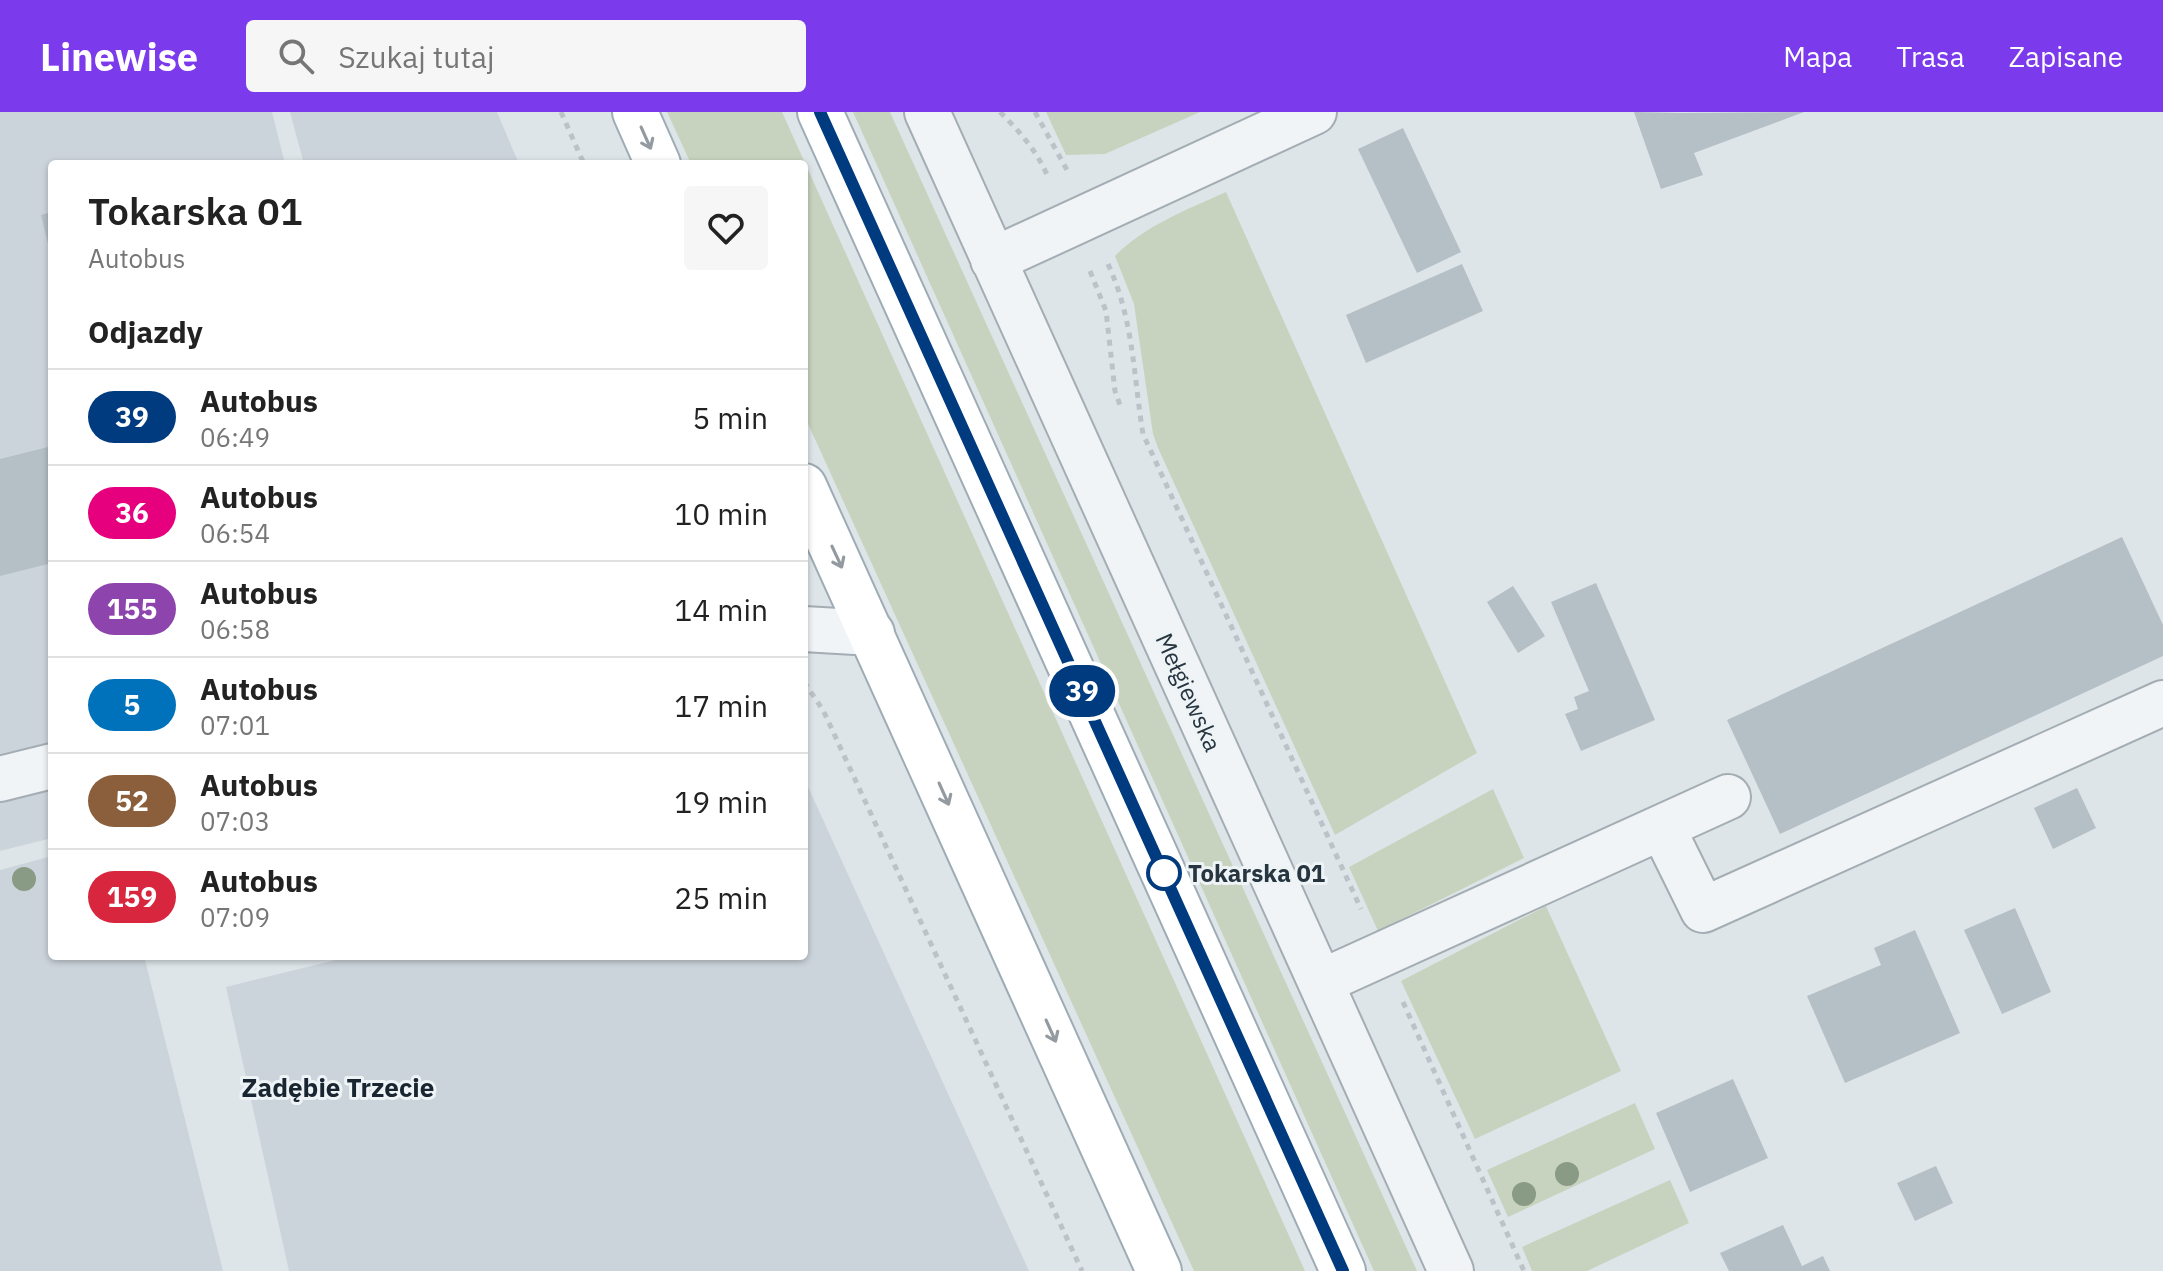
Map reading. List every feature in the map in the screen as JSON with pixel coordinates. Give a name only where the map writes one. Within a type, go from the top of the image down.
[{"type":"main road","points":[[635,112],[656,160]]},
{"type":"main road","points":[[820,112],[1343,1271]]},
{"type":"main road","points":[[808,495],[1159,1271]]},
{"type":"street","name":"Mełgiewska","points":[[927,112],[1451,1271]]},
{"type":"street","points":[[993,260],[1314,112]]},
{"type":"street","points":[[808,629],[872,633]]},
{"type":"street","points":[[1662,827],[1703,910],[2163,703]]},
{"type":"street","points":[[0,779],[48,767]]},
{"type":"street","points":[[1321,982],[1728,797]]},
{"type":"path","points":[[561,112],[582,160]]},
{"type":"path","points":[[1000,112],[1039,157],[1125,307],[1143,434],[1524,1271]]},
{"type":"path","points":[[1035,112],[1065,167],[1106,311],[1115,391],[1124,418]]},
{"type":"path","points":[[808,688],[823,710],[1082,1271]]},
{"type":"shaded area","points":[[0,112],[272,112],[284,160],[48,160],[48,839],[0,851]]},
{"type":"shaded area","points":[[290,112],[497,112],[517,160],[303,160]]},
{"type":"shaded area","points":[[808,787],[1029,1271],[289,1271],[226,987],[336,960],[808,960]]},
{"type":"shaded area","points":[[48,857],[48,960],[145,960],[223,1271],[0,1271],[0,870]]},
{"type":"green space","points":[[667,112],[782,112],[804,160],[689,160]]},
{"type":"green space","points":[[853,112],[890,112],[1417,1271],[1374,1271]]},
{"type":"green space","points":[[1046,112],[1200,112],[1105,154],[1066,155]]},
{"type":"green space","points":[[808,170],[1305,1271],[1194,1271],[808,424]]},
{"type":"green space","points":[[1226,192],[1477,753],[1335,835],[1158,448],[1153,434],[1134,304],[1115,256],[1153,227]]},
{"type":"green space","points":[[1493,789],[1524,858],[1378,931],[1349,867]]},
{"type":"green space","points":[[1546,906],[1621,1071],[1475,1139],[1401,981]]},
{"type":"green space","points":[[1635,1103],[1655,1149],[1508,1217],[1487,1170]]},
{"type":"green space","points":[[1670,1180],[1689,1223],[1587,1271],[1532,1271],[1522,1247]]},
{"type":"building","points":[[1634,112],[1804,112],[1694,153],[1703,175],[1661,189]]},
{"type":"building","points":[[1403,128],[1461,252],[1417,273],[1358,149]]},
{"type":"building","points":[[48,213],[48,244],[41,215]]},
{"type":"building","points":[[1462,264],[1483,311],[1366,363],[1346,315]]},
{"type":"building","points":[[48,447],[48,564],[0,576],[0,459]]},
{"type":"building","points":[[2122,537],[2163,625],[2163,656],[1780,834],[1727,720]]},
{"type":"building","points":[[1596,583],[1655,720],[1581,751],[1565,714],[1578,709],[1574,697],[1589,691],[1551,602]]},
{"type":"building","points":[[1513,586],[1545,636],[1518,653],[1487,602]]},
{"type":"building","points":[[2077,788],[2096,828],[2053,849],[2034,808]]},
{"type":"building","points":[[2015,908],[2051,992],[2002,1014],[1964,930]]},
{"type":"building","points":[[1915,930],[1960,1033],[1845,1083],[1807,996],[1881,965],[1874,948]]},
{"type":"building","points":[[1733,1079],[1768,1158],[1690,1192],[1656,1113]]},
{"type":"building","points":[[1936,1166],[1953,1203],[1915,1221],[1897,1183]]},
{"type":"building","points":[[1783,1225],[1802,1266],[1823,1256],[1830,1271],[1729,1271],[1720,1253]]},
{"type":"bus line","name":"39","points":[[820,112],[1343,1271]]},
{"type":"place","name":"Tokarska 01","points":[[1164,873]]},
{"type":"district","name":"Zadębie Trzecie","points":[[338,1087]]}]
